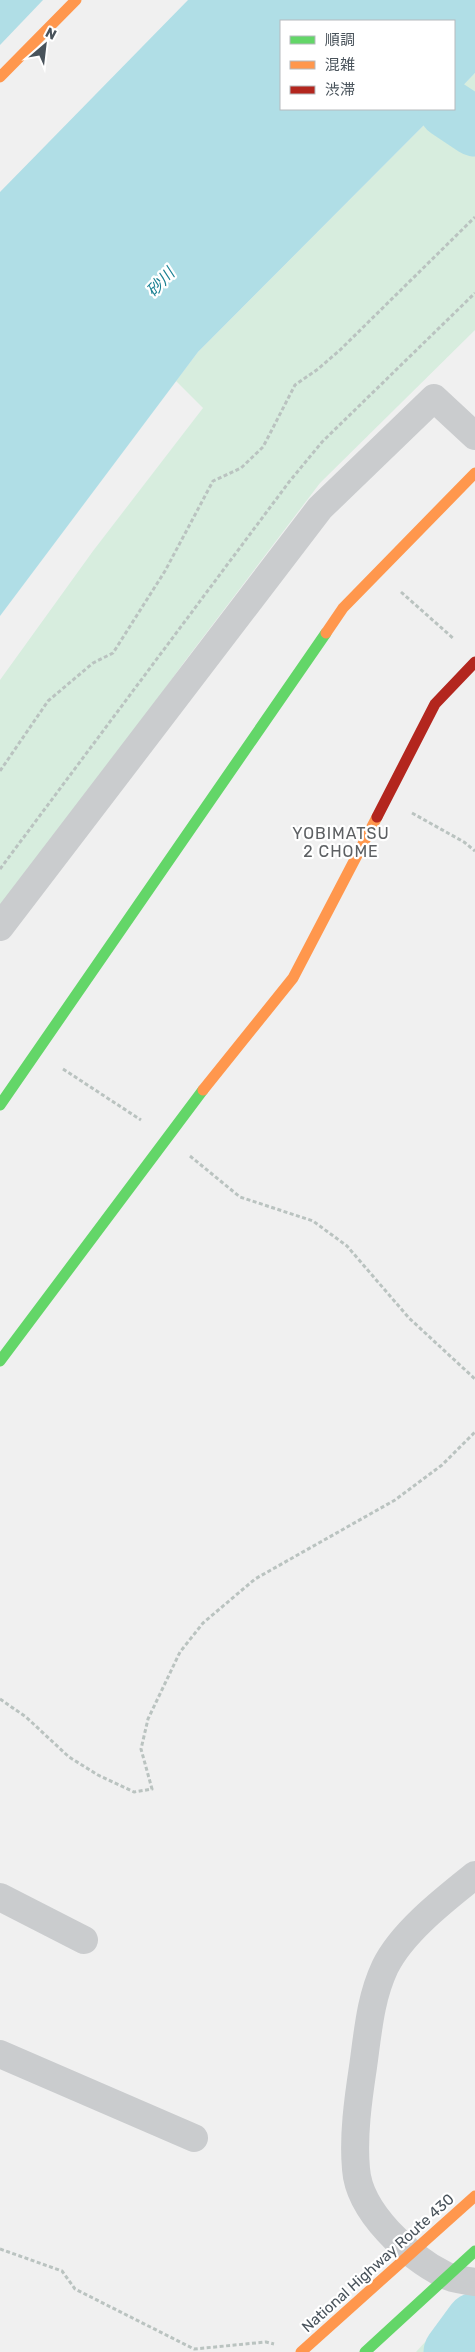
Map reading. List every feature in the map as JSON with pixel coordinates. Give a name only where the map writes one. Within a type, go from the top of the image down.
[{"type":"main road","points":[[0,77],[76,0]]},
{"type":"main road","points":[[0,1105],[343,608],[475,473]]},
{"type":"main road","points":[[0,1360],[167,1136],[293,978],[435,704],[475,662]]},
{"type":"main road","name":"National Highway Route 430","points":[[302,2351],[475,2196]]},
{"type":"main road","points":[[365,2352],[475,2251]]},
{"type":"street","points":[[0,927],[320,508],[434,398],[475,436]]},
{"type":"street","points":[[475,1875],[409,1934],[386,1965],[373,1998],[358,2101],[356,2170],[362,2195],[373,2213],[411,2254],[447,2276],[475,2282]]},
{"type":"street","points":[[0,1897],[84,1940]]},
{"type":"street","points":[[0,2054],[194,2138]]},
{"type":"path","points":[[0,772],[48,701],[93,663],[113,653],[165,571],[214,481],[241,468],[263,447],[295,385],[340,350],[475,217]]},
{"type":"path","points":[[0,869],[289,482],[322,442],[475,294]]},
{"type":"path","points":[[378,572],[460,644]]},
{"type":"path","points":[[385,798],[464,842],[475,851]]},
{"type":"path","points":[[37,1052],[167,1136],[240,1197],[313,1221],[347,1246],[409,1318],[475,1380]]},
{"type":"path","points":[[0,1700],[26,1716],[69,1756],[98,1775],[134,1792],[152,1789],[141,1749],[148,1719],[180,1652],[203,1623],[255,1579],[394,1500],[442,1465],[475,1432]]},
{"type":"path","points":[[0,2249],[62,2271],[75,2289],[194,2350],[266,2342],[302,2351]]},
{"type":"green space","points":[[475,73],[475,330],[320,483],[185,661],[0,916],[0,680],[93,551],[203,408],[176,381],[198,352],[439,110],[455,110],[455,94]]},
{"type":"green space","points":[[475,2327],[475,2352],[416,2352],[437,2329]]},
{"type":"water","points":[[0,0],[43,0],[0,45]]},
{"type":"water","name":"砂川","points":[[188,0],[475,0],[475,73],[455,94],[455,20],[280,20],[280,110],[439,110],[198,352],[0,616],[0,192]]},
{"type":"waterway","points":[[450,110],[475,127]]},
{"type":"waterway","points":[[453,2352],[475,2322]]},
{"type":"traffic: fast","points":[[0,1105],[326,633]]},
{"type":"traffic: fast","points":[[0,1361],[203,1090]]},
{"type":"traffic: fast","points":[[365,2352],[475,2251]]},
{"type":"traffic: slow","points":[[0,77],[76,0]]},
{"type":"traffic: slow","points":[[326,633],[343,608],[475,473]]},
{"type":"traffic: slow","points":[[203,1090],[293,978],[377,817]]},
{"type":"traffic: slow","points":[[301,2352],[475,2196]]},
{"type":"traffic: jam","points":[[377,817],[435,704],[475,662]]},
{"type":"district","name":"YOBIMATSU 2 CHOME","points":[[341,842]]}]
